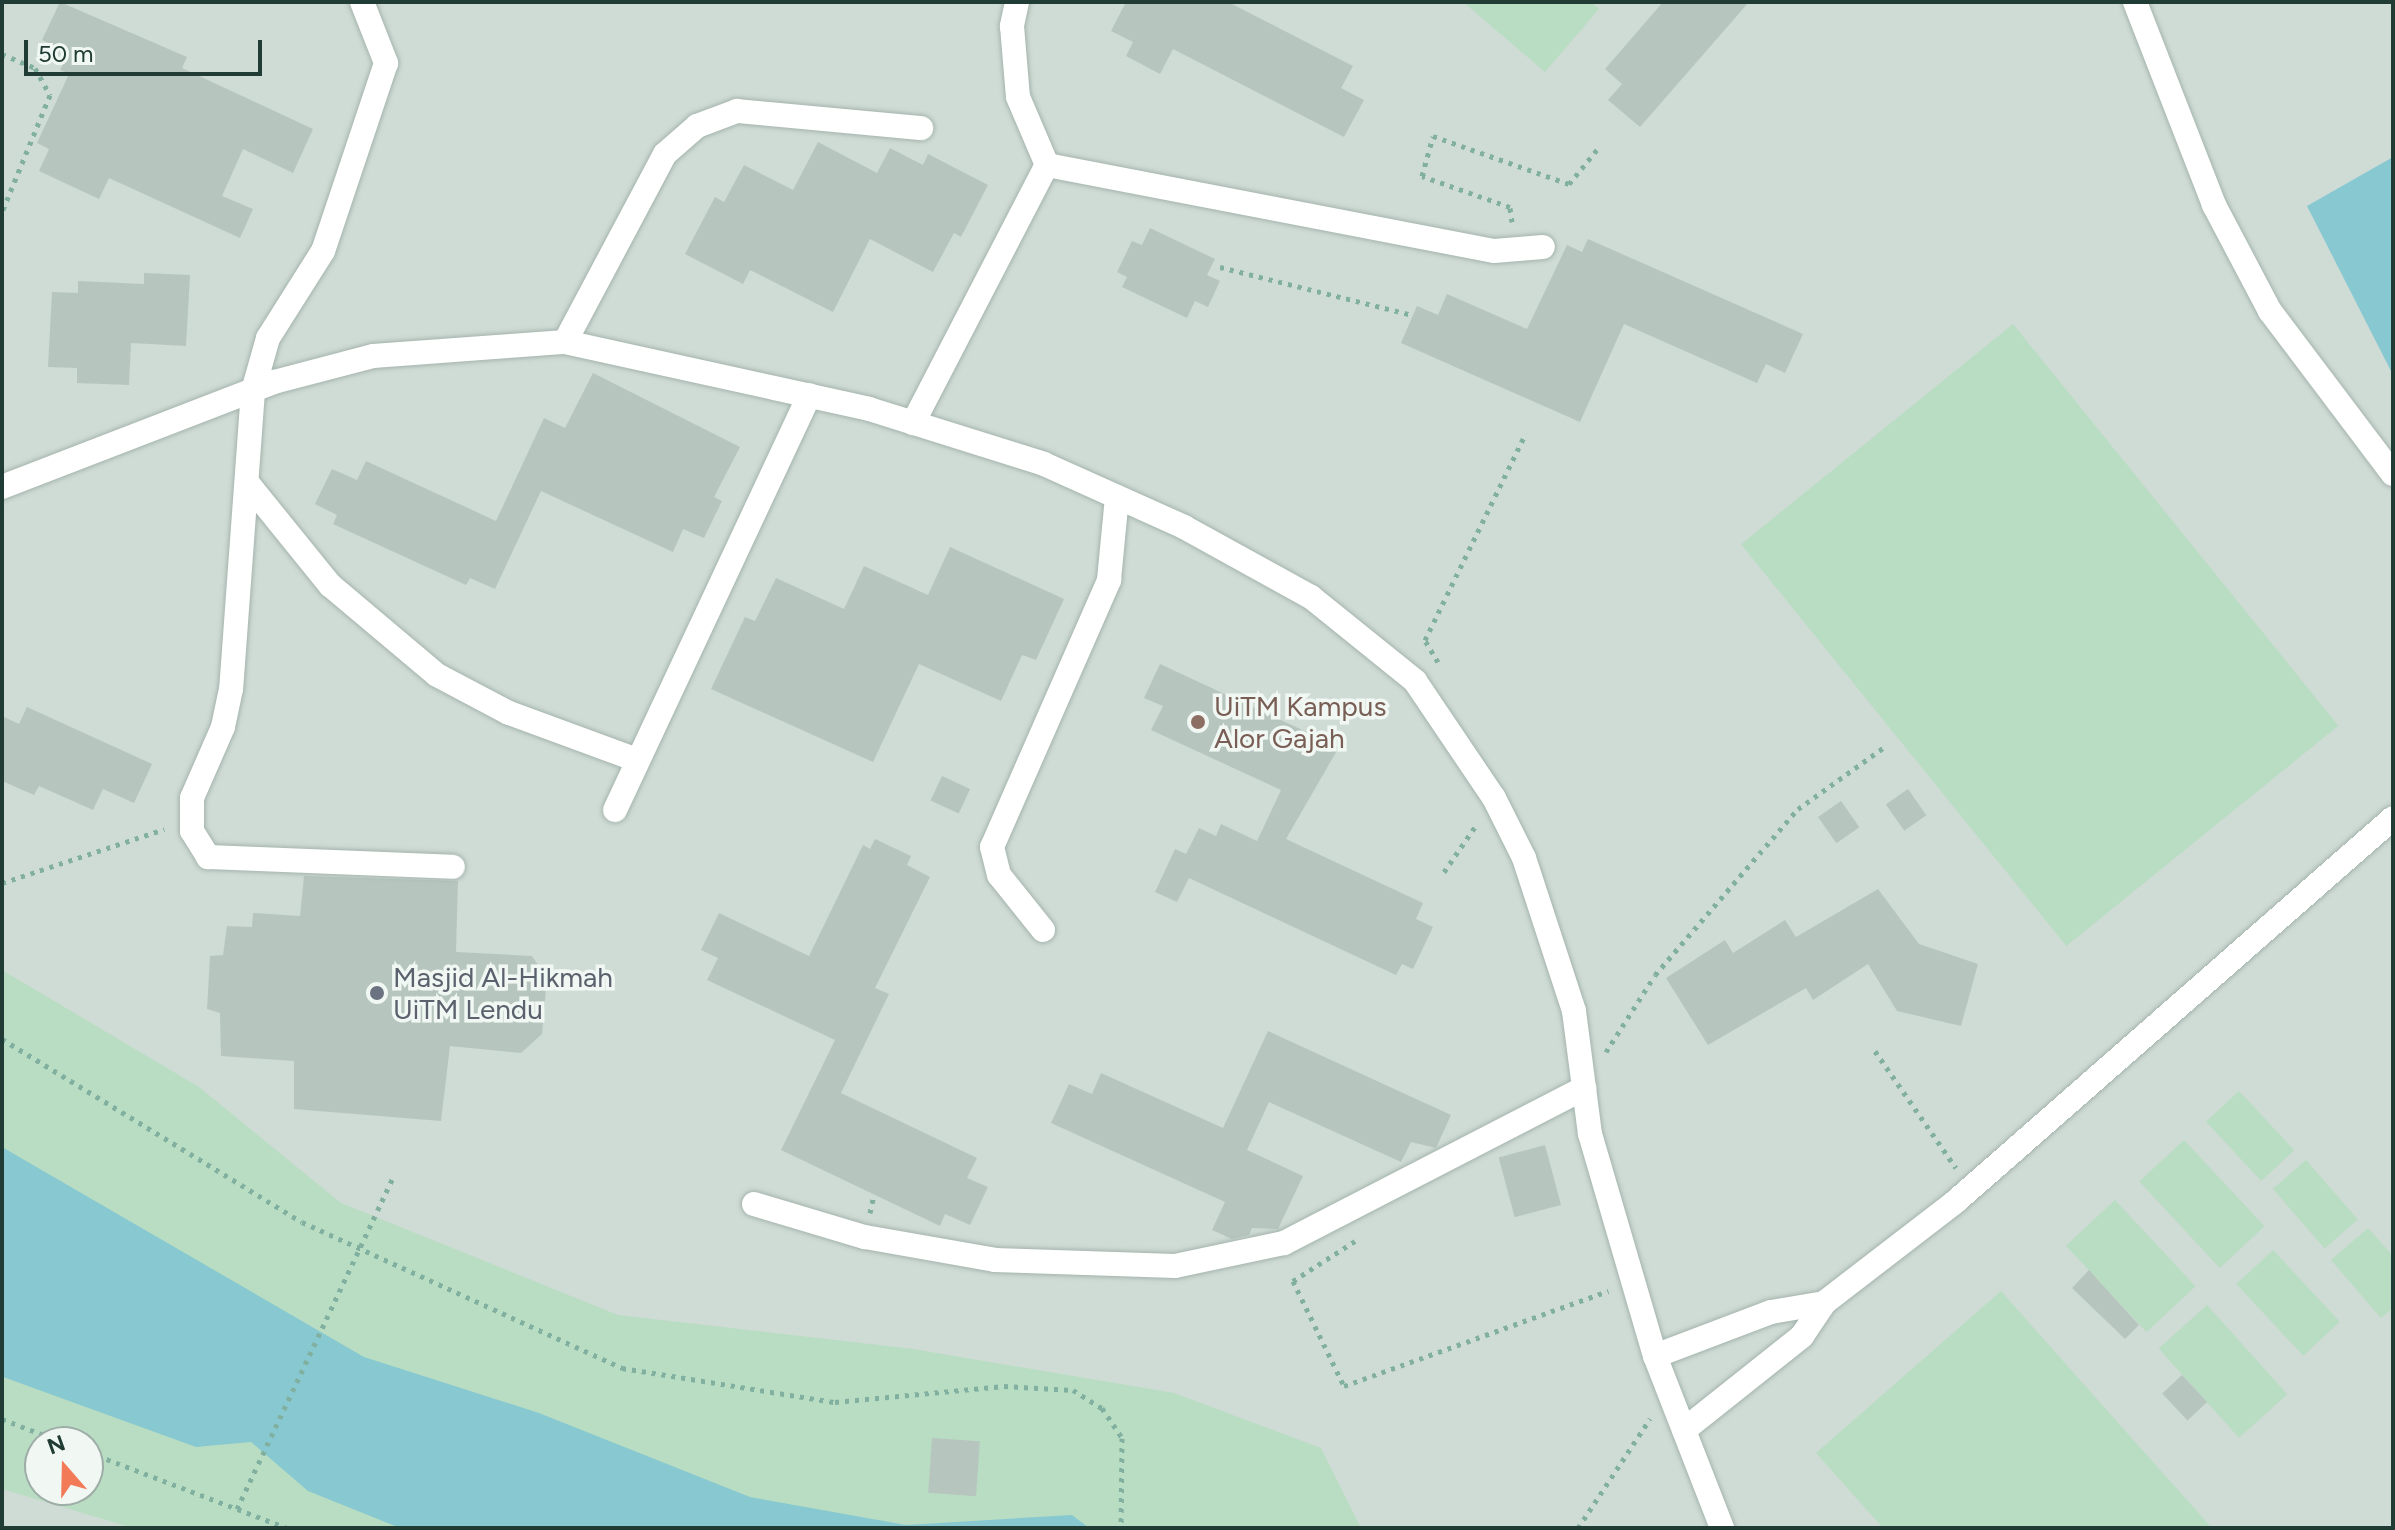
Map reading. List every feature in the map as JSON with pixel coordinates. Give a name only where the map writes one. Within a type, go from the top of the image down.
[{"type":"street","points":[[362,2],[386,63],[323,251],[268,338],[253,391],[249,485],[231,689],[223,727],[192,798],[192,820],[208,857],[453,867]]},
{"type":"street","points":[[1017,2],[1012,26],[1018,97],[1047,165]]},
{"type":"street","points":[[2135,2],[2214,205],[2270,311],[2393,474]]},
{"type":"street","points":[[565,342],[665,154],[697,126],[737,111],[921,128]]},
{"type":"street","points":[[1047,165],[1516,251],[1543,247]]},
{"type":"street","points":[[913,423],[1047,165]]},
{"type":"street","points":[[2,487],[253,391],[373,356],[565,342],[809,395],[913,423],[1044,464],[1117,497],[1311,597],[1415,681],[1494,798],[1524,858],[1574,1011],[1590,1134],[1655,1356],[1669,1385],[1722,1528]]},
{"type":"street","points":[[615,810],[809,395]]},
{"type":"street","points":[[249,485],[330,585],[437,675],[509,713],[637,760]]},
{"type":"street","points":[[1043,930],[999,875],[992,847],[1109,580],[1117,497]]},
{"type":"street","points":[[1684,1430],[1802,1336],[1824,1303],[1970,1188],[2393,819]]},
{"type":"street","points":[[754,1204],[865,1237],[995,1260],[1175,1266],[1284,1243],[1584,1088]]},
{"type":"street","points":[[1655,1356],[1771,1312],[1824,1303]]},
{"type":"path","points":[[2,54],[35,68],[50,95],[2,212]]},
{"type":"path","points":[[1516,251],[1510,207],[1422,176],[1433,136],[1569,184],[1600,146]]},
{"type":"path","points":[[1220,267],[1413,315]]},
{"type":"path","points":[[1425,640],[1524,437]]},
{"type":"path","points":[[1584,1088],[1655,975],[1798,809],[1883,748]]},
{"type":"path","points":[[2,883],[192,820]]},
{"type":"path","points":[[2,1039],[302,1222],[622,1368],[835,1402],[1004,1386],[1073,1390],[1102,1408],[1122,1438],[1121,1528]]},
{"type":"path","points":[[1875,1051],[1970,1188]]},
{"type":"path","points":[[237,1509],[394,1175]]},
{"type":"path","points":[[1369,1232],[1293,1281],[1344,1386],[1635,1281]]},
{"type":"path","points":[[1578,1528],[1669,1385]]},
{"type":"path","points":[[2,1419],[24,1427]]},
{"type":"path","points":[[104,1458],[237,1509],[268,1525],[287,1528]]},
{"type":"shaded area","name":"UiTM Kampus Alor Gajah","points":[[2,2],[2393,2],[2393,1528],[2,1528]]},
{"type":"green space","points":[[1463,2],[1591,2],[1599,9],[1545,72]]},
{"type":"green space","points":[[2013,324],[2338,726],[2066,946],[1741,544]]},
{"type":"green space","points":[[2,970],[199,1087],[341,1203],[618,1315],[913,1349],[1174,1393],[1321,1448],[1361,1528],[133,1528],[59,1506],[104,1506],[104,1426],[24,1426],[24,1496],[2,1489]]},
{"type":"green space","points":[[2239,1091],[2294,1150],[2261,1181],[2206,1122]]},
{"type":"green space","points":[[2184,1140],[2264,1226],[2220,1268],[2139,1182]]},
{"type":"green space","points":[[2306,1160],[2358,1220],[2325,1248],[2273,1189]]},
{"type":"green space","points":[[2115,1200],[2195,1286],[2146,1332],[2066,1246]]},
{"type":"green space","points":[[2368,1228],[2393,1256],[2393,1308],[2381,1318],[2331,1260]]},
{"type":"green space","points":[[2273,1250],[2340,1322],[2303,1356],[2236,1284]]},
{"type":"green space","points":[[2001,1291],[2212,1528],[1883,1528],[1816,1453]]},
{"type":"green space","points":[[2207,1305],[2287,1394],[2239,1438],[2159,1348]]},
{"type":"water","points":[[2393,157],[2393,375],[2307,206]]},
{"type":"water","points":[[2,1147],[364,1357],[539,1413],[750,1497],[906,1525],[1072,1515],[1089,1528],[400,1528],[308,1491],[251,1442],[196,1447],[3,1377]]},
{"type":"building","points":[[60,2],[187,57],[182,68],[313,129],[293,173],[243,149],[222,196],[253,209],[240,238],[109,178],[99,199],[39,171],[49,149],[37,143],[69,74],[60,70],[69,52],[42,40]]},
{"type":"building","points":[[1126,2],[1228,2],[1353,66],[1341,88],[1364,100],[1344,137],[1173,49],[1160,74],[1126,56],[1133,42],[1111,31]]},
{"type":"building","points":[[1663,2],[1749,2],[1640,127],[1608,100],[1622,84],[1605,69]]},
{"type":"building","points":[[818,142],[877,173],[890,148],[923,165],[928,154],[988,185],[961,237],[954,233],[933,272],[870,239],[833,312],[750,270],[743,284],[685,254],[715,197],[724,202],[744,165],[793,190]]},
{"type":"building","points":[[1150,228],[1215,259],[1207,275],[1220,281],[1208,307],[1195,301],[1187,318],[1122,287],[1127,277],[1117,272],[1132,241],[1142,245]]},
{"type":"building","points":[[1588,239],[1803,334],[1785,373],[1766,364],[1757,383],[1624,324],[1580,422],[1401,343],[1417,306],[1438,315],[1447,294],[1527,329],[1567,245],[1582,252]]},
{"type":"building","points":[[144,273],[190,275],[186,346],[131,343],[129,385],[77,383],[77,368],[48,367],[52,292],[78,293],[78,281],[144,284]]},
{"type":"building","points":[[593,373],[740,447],[714,497],[722,501],[704,538],[683,529],[673,552],[541,491],[495,589],[470,578],[466,585],[333,524],[337,515],[315,504],[332,469],[357,480],[366,461],[496,521],[544,418],[565,428]]},
{"type":"building","points":[[950,547],[1064,599],[1036,660],[1022,655],[1001,701],[919,664],[873,762],[711,689],[745,617],[755,621],[776,578],[844,609],[864,566],[928,595]]},
{"type":"building","points":[[1160,664],[1339,747],[1286,839],[1423,903],[1416,919],[1433,927],[1413,969],[1402,964],[1396,975],[1189,878],[1177,902],[1155,892],[1175,849],[1186,854],[1199,828],[1216,836],[1221,824],[1257,841],[1281,790],[1151,730],[1163,706],[1144,698]]},
{"type":"building","points":[[27,707],[152,764],[134,803],[103,789],[93,810],[39,786],[34,795],[2,781],[2,716],[19,724]]},
{"type":"building","points":[[942,776],[970,789],[959,814],[931,800]]},
{"type":"building","points":[[1908,789],[1926,815],[1904,831],[1886,804]]},
{"type":"building","points":[[1841,801],[1859,827],[1836,843],[1818,817]]},
{"type":"building","points":[[875,839],[911,856],[907,865],[930,877],[875,988],[889,994],[841,1093],[977,1158],[967,1178],[988,1187],[970,1225],[945,1214],[940,1226],[781,1150],[835,1040],[707,980],[718,958],[701,950],[719,913],[809,956],[863,845],[870,849]]},
{"type":"building","name":"Masjid Al-Hikmah UiTM Lendu","points":[[304,876],[458,881],[456,952],[532,956],[547,978],[542,1034],[521,1053],[450,1046],[441,1121],[294,1109],[294,1061],[221,1056],[220,1013],[207,1009],[210,956],[223,955],[227,926],[252,927],[253,913],[300,916]]},
{"type":"building","points":[[1878,889],[1919,944],[1978,964],[1961,1026],[1897,1011],[1868,964],[1813,1000],[1806,988],[1708,1045],[1666,978],[1725,940],[1733,953],[1785,920],[1796,937]]},
{"type":"building","points":[[1268,1031],[1451,1115],[1436,1148],[1411,1142],[1401,1162],[1269,1102],[1247,1150],[1303,1176],[1278,1229],[1252,1228],[1249,1235],[1232,1239],[1212,1230],[1225,1202],[1051,1123],[1069,1084],[1092,1094],[1101,1073],[1223,1128]]},
{"type":"building","points":[[1545,1145],[1561,1205],[1515,1217],[1499,1157]]},
{"type":"building","points":[[2089,1270],[2139,1325],[2125,1339],[2072,1288]]},
{"type":"building","points":[[2182,1375],[2207,1402],[2187,1420],[2162,1393]]},
{"type":"building","points":[[932,1438],[980,1441],[976,1496],[928,1493]]},
{"type":"place","name":"UiTM Kampus Alor Gajah","points":[[1198,722]]},
{"type":"place","name":"Masjid Al-Hikmah UiTM Lendu","points":[[377,993]]}]
